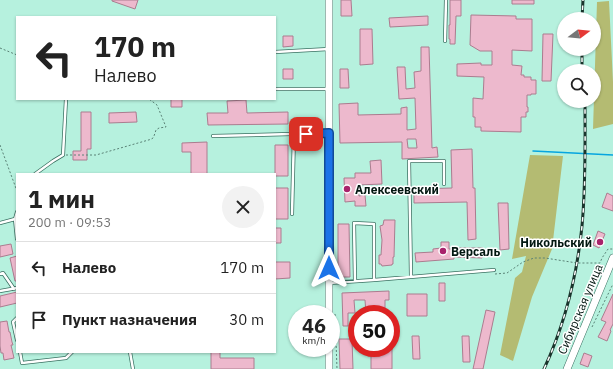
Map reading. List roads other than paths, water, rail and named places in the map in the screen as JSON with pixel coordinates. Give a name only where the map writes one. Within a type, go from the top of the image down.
[{"type":"main road","points":[[329,0],[329,305]]},
{"type":"main road","name":"Сибирская улица","points":[[567,369],[613,258]]},
{"type":"main road","points":[[329,357],[329,369]]},
{"type":"lane","points":[[445,41],[446,0]]},
{"type":"lane","points":[[276,52],[329,49]]},
{"type":"lane","points":[[276,89],[329,89]]},
{"type":"lane","points":[[36,173],[64,155],[66,100]]},
{"type":"lane","points":[[213,136],[329,133]]},
{"type":"lane","points":[[292,214],[294,134]]},
{"type":"lane","points":[[411,276],[409,161],[444,161],[444,184]]},
{"type":"lane","points":[[16,215],[16,228]]},
{"type":"lane","points":[[0,223],[15,218]]},
{"type":"lane","points":[[355,281],[354,223],[374,224],[374,280]]},
{"type":"lane","points":[[329,283],[494,270]]},
{"type":"lane","points":[[0,274],[2,273],[16,288]]},
{"type":"lane","points":[[0,291],[16,288]]},
{"type":"lane","points":[[16,319],[13,322],[16,336]]},
{"type":"lane","points":[[20,353],[22,363],[66,358],[71,353]]},
{"type":"lane","points":[[130,353],[133,369]]},
{"type":"waterway","points":[[533,151],[613,155]]},
{"type":"railway","points":[[582,12],[583,0]]},
{"type":"railway","points":[[582,56],[582,64]]},
{"type":"railway","points":[[544,369],[564,317],[580,244],[584,195],[585,108]]},
{"type":"place","name":"Алексеевский","points":[[347,189]]},
{"type":"place","name":"Никольский","points":[[600,242]]},
{"type":"place","name":"Версаль","points":[[443,251]]}]
